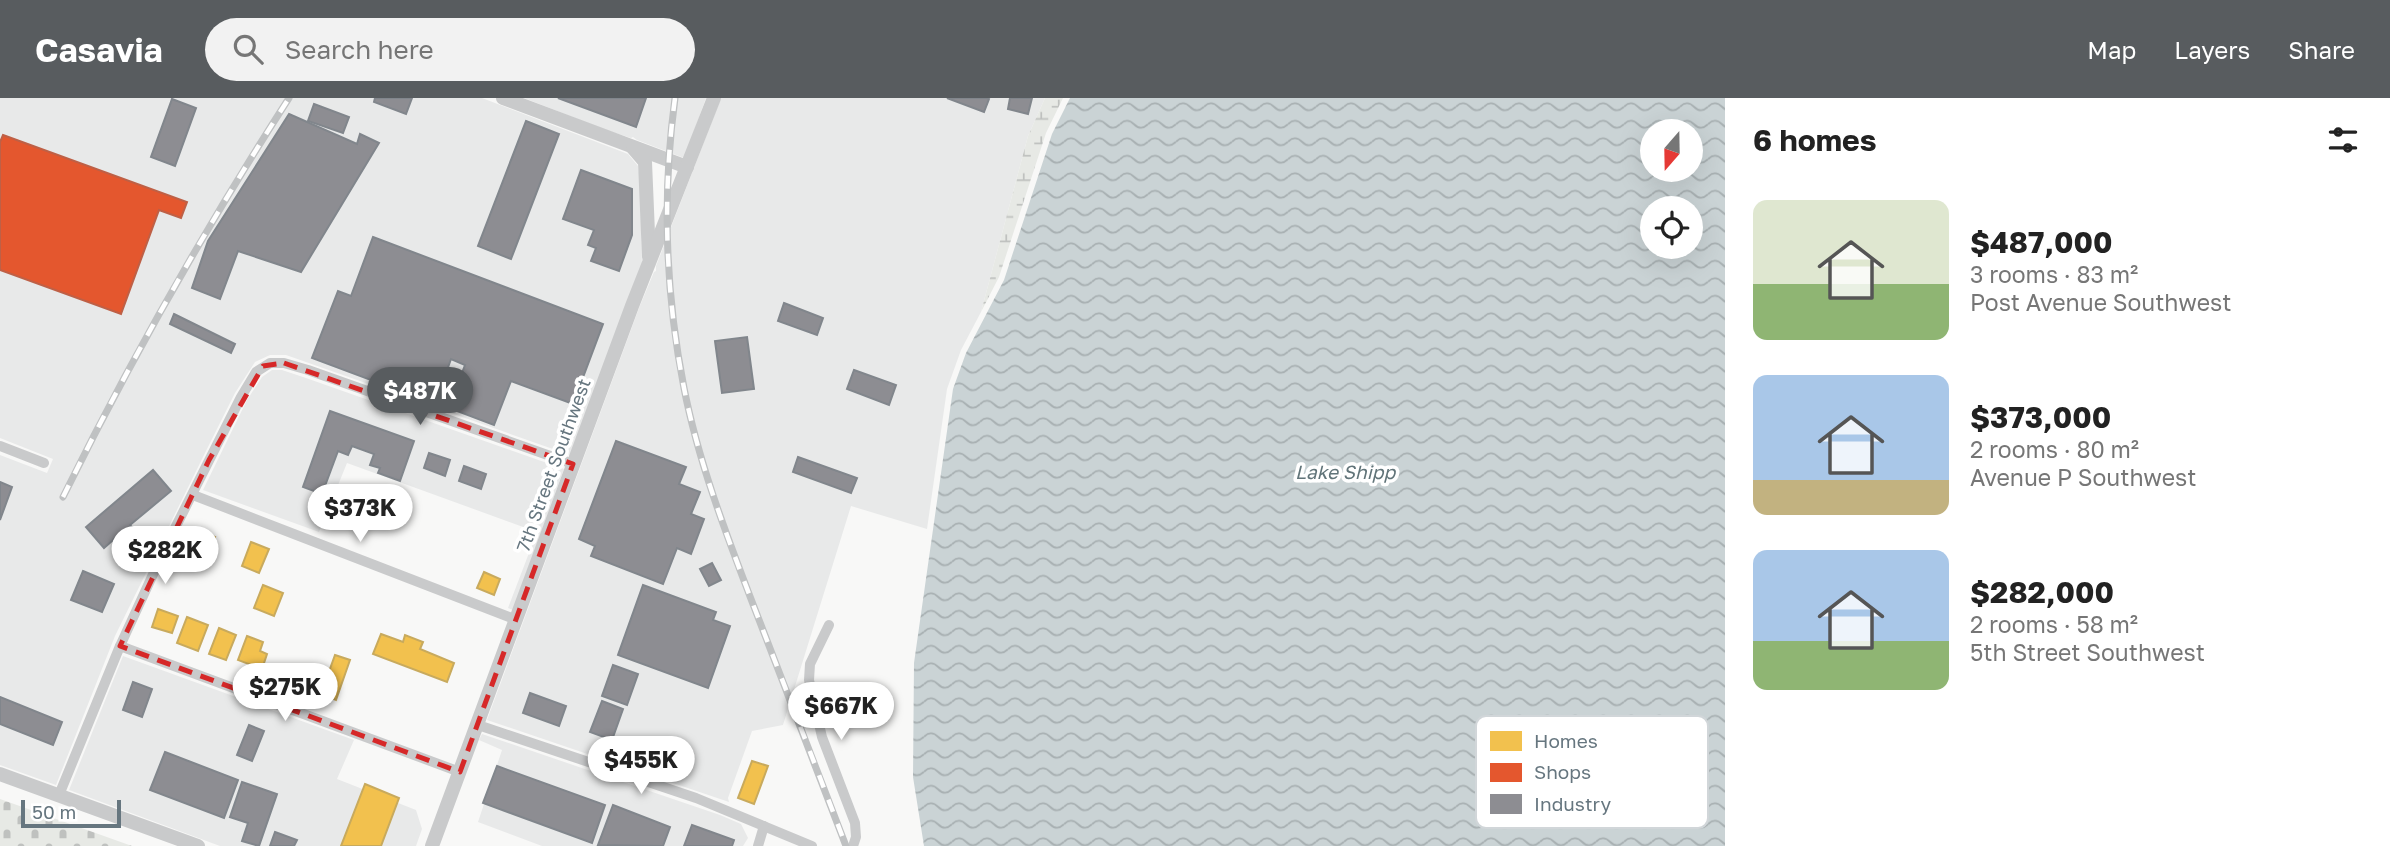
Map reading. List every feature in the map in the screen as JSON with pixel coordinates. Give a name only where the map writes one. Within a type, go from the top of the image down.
[{"type":"street","points":[[503,98],[687,167]]},
{"type":"street","name":"7th Street Southwest","points":[[432,846],[573,464],[714,98]]},
{"type":"street","points":[[632,147],[645,162],[649,265]]},
{"type":"street","points":[[59,795],[120,646],[167,544],[242,397],[256,372],[264,366],[284,363],[308,370],[573,464]]},
{"type":"street","points":[[0,446],[44,463]]},
{"type":"street","points":[[193,495],[517,620]]},
{"type":"street","points":[[830,625],[810,663],[809,680],[822,737],[855,823],[856,837],[853,846]]},
{"type":"street","points":[[120,646],[460,772]]},
{"type":"street","points":[[478,725],[673,790],[812,846]]},
{"type":"street","points":[[0,774],[198,846]]},
{"type":"street","points":[[758,846],[764,826]]},
{"type":"highlighted area","points":[[284,363],[308,370],[573,464],[460,772],[120,646],[209,460],[263,366]]},
{"type":"shaded area","points":[[0,98],[482,98],[628,154],[638,166],[640,181],[642,264],[570,455],[286,355],[270,355],[255,362],[235,393],[115,636],[56,785],[0,765],[0,455],[47,473],[53,459],[0,438]]},
{"type":"shaded area","points":[[524,98],[706,98],[684,158]]},
{"type":"shaded area","points":[[721,98],[1045,98],[1028,136],[981,312],[961,350],[947,389],[927,529],[851,506],[783,725],[752,731],[728,798],[729,802],[487,720],[639,308],[656,271]]},
{"type":"shaded area","points":[[272,370],[282,370],[306,378],[564,469],[513,610],[508,608],[537,532],[347,463],[319,532],[203,490],[247,400],[262,377]]},
{"type":"shaded area","points":[[123,656],[354,740],[337,779],[416,810],[422,829],[416,846],[220,846],[69,790]]},
{"type":"shaded area","points":[[482,734],[720,815],[741,824],[748,838],[743,846],[542,846],[478,822],[502,750],[479,740]]},
{"type":"green space","points":[[1045,98],[1063,98],[1046,133],[999,277],[981,312],[1028,136]]},
{"type":"green space","points":[[0,799],[132,846],[0,846]]},
{"type":"water","name":"Lake Shipp","points":[[1070,98],[1725,98],[1725,846],[924,846],[913,777],[914,663],[953,389],[966,353],[1004,280],[1052,134]]},
{"type":"building: Homes","points":[[193,528],[215,537],[209,551],[187,542]]},
{"type":"building: Homes","points":[[251,542],[269,549],[259,573],[242,566]]},
{"type":"building: Homes","points":[[484,572],[500,579],[494,595],[477,588]]},
{"type":"building: Homes","points":[[263,585],[283,593],[274,616],[254,608]]},
{"type":"building: Homes","points":[[158,609],[178,616],[172,633],[152,627]]},
{"type":"building: Homes","points":[[187,617],[208,625],[198,651],[177,643]]},
{"type":"building: Homes","points":[[219,628],[236,635],[226,660],[209,654]]},
{"type":"building: Homes","points":[[381,634],[403,642],[405,635],[423,642],[420,649],[454,663],[447,682],[373,654]]},
{"type":"building: Homes","points":[[247,636],[263,642],[260,651],[267,654],[262,669],[238,660]]},
{"type":"building: Homes","points":[[335,655],[350,660],[336,700],[321,694]]},
{"type":"building: Homes","points":[[752,761],[768,766],[754,804],[738,798]]},
{"type":"building: Homes","points":[[365,784],[399,798],[381,846],[341,846]]},
{"type":"building: Shops","points":[[3,135],[187,202],[181,218],[159,210],[121,314],[0,270],[0,142]]},
{"type":"building: Industry","points":[[375,98],[412,98],[406,114],[374,102]]},
{"type":"building: Industry","points":[[558,98],[646,98],[636,127]]},
{"type":"building: Industry","points":[[947,98],[987,98],[989,99],[984,112]]},
{"type":"building: Industry","points":[[1010,98],[1032,98],[1028,114],[1008,109]]},
{"type":"building: Industry","points":[[172,99],[196,108],[175,166],[151,157]]},
{"type":"building: Industry","points":[[314,104],[349,117],[343,133],[308,121]]},
{"type":"building: Industry","points":[[289,114],[357,144],[360,134],[379,143],[301,272],[238,251],[220,299],[192,288],[208,241]]},
{"type":"building: Industry","points":[[526,121],[559,134],[511,259],[478,246]]},
{"type":"building: Industry","points":[[581,170],[632,189],[632,235],[619,271],[591,261],[596,248],[588,245],[594,230],[563,219]]},
{"type":"building: Industry","points":[[373,237],[603,324],[573,404],[511,381],[494,425],[449,408],[465,365],[451,359],[435,404],[312,358],[338,291],[351,296]]},
{"type":"building: Industry","points":[[784,303],[823,318],[817,335],[778,321]]},
{"type":"building: Industry","points":[[174,314],[235,344],[231,353],[170,324]]},
{"type":"building: Industry","points":[[747,337],[754,389],[722,393],[715,341]]},
{"type":"building: Industry","points":[[854,370],[896,385],[889,405],[847,389]]},
{"type":"building: Industry","points":[[330,411],[414,441],[400,481],[378,473],[380,468],[370,465],[374,454],[352,446],[348,455],[338,451],[322,494],[303,487]]},
{"type":"building: Industry","points":[[616,441],[686,467],[679,484],[700,492],[691,514],[704,519],[691,554],[677,548],[663,584],[591,556],[595,546],[579,539]]},
{"type":"building: Industry","points":[[429,453],[450,460],[445,476],[424,468]]},
{"type":"building: Industry","points":[[798,457],[857,478],[851,493],[793,472]]},
{"type":"building: Industry","points":[[464,466],[486,474],[481,489],[459,481]]},
{"type":"building: Industry","points":[[153,470],[171,491],[130,525],[136,532],[128,539],[122,532],[104,548],[86,527]]},
{"type":"building: Industry","points":[[0,482],[12,487],[0,520]]},
{"type":"building: Industry","points":[[712,563],[721,580],[709,586],[700,569]]},
{"type":"building: Industry","points":[[83,571],[114,584],[102,612],[71,600]]},
{"type":"building: Industry","points":[[643,585],[716,612],[713,620],[730,626],[708,688],[618,655]]},
{"type":"building: Industry","points":[[613,665],[638,674],[627,705],[602,696]]},
{"type":"building: Industry","points":[[133,682],[152,689],[142,717],[123,710]]},
{"type":"building: Industry","points":[[530,693],[566,706],[559,726],[523,713]]},
{"type":"building: Industry","points":[[0,697],[62,722],[53,745],[0,724]]},
{"type":"building: Industry","points":[[602,701],[623,709],[612,740],[590,732]]},
{"type":"building: Industry","points":[[249,725],[264,731],[252,761],[237,755]]},
{"type":"building: Industry","points":[[165,752],[238,780],[224,818],[150,790]]},
{"type":"building: Industry","points":[[497,766],[605,805],[592,843],[483,803]]},
{"type":"building: Industry","points":[[242,782],[277,794],[259,846],[242,841],[248,823],[230,817]]},
{"type":"building: Industry","points":[[613,805],[670,827],[663,846],[598,845]]},
{"type":"building: Industry","points":[[692,825],[734,840],[732,846],[684,846]]},
{"type":"building: Industry","points":[[275,832],[297,840],[294,846],[270,846]]},
{"type":"railway","points":[[63,497],[170,294],[289,98]]},
{"type":"railway","points":[[675,98],[668,171],[667,243],[673,315],[690,415],[713,495],[846,846]]}]
